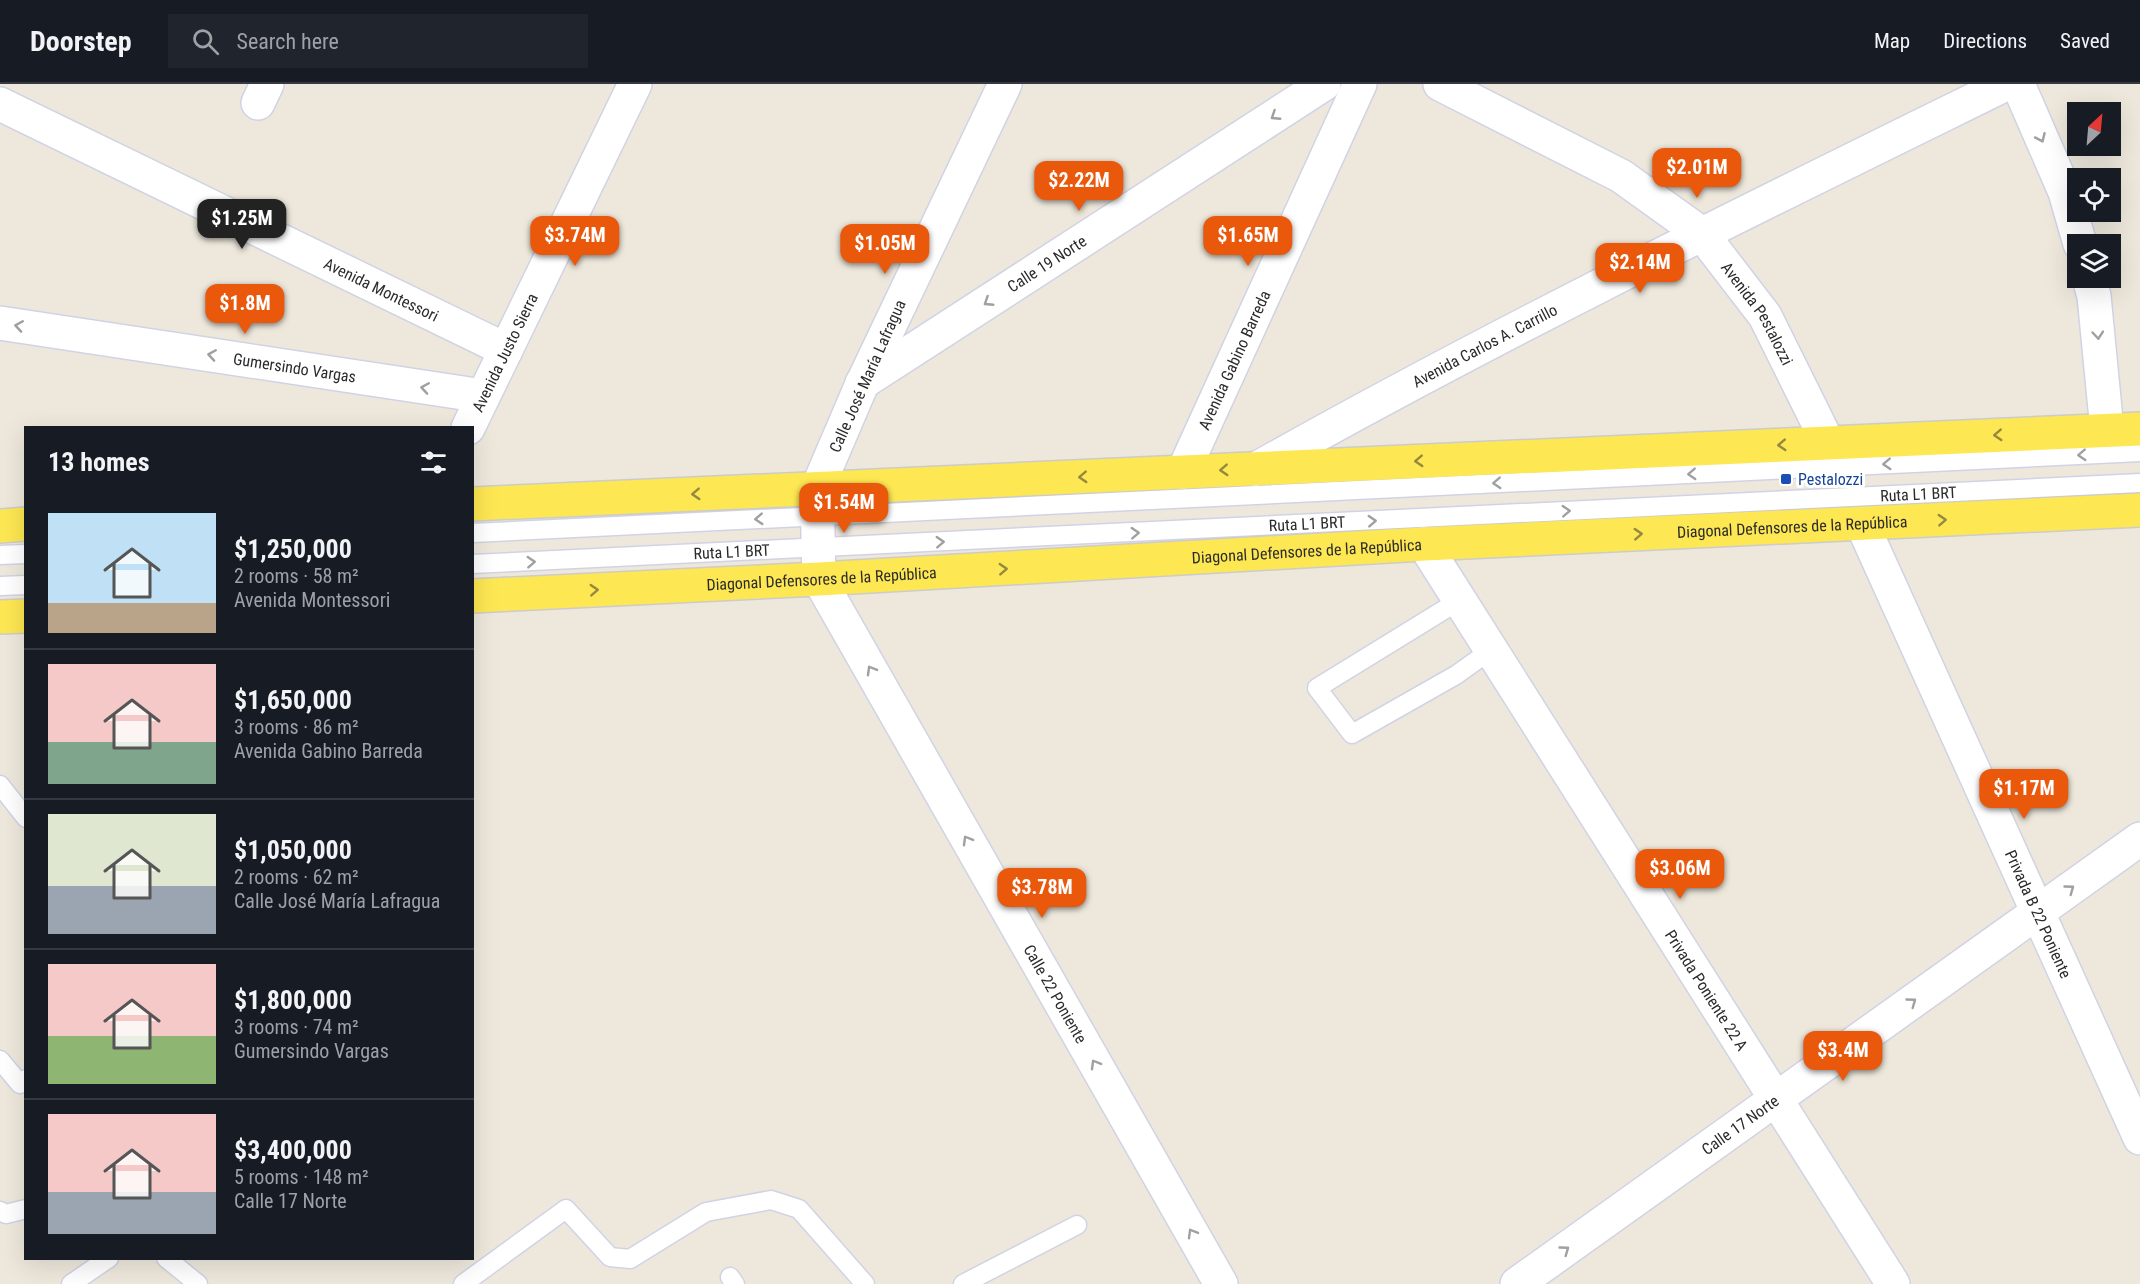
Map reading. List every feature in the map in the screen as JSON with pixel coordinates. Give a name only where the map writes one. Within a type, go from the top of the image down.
[{"type":"main road","points":[[474,504],[818,502],[1183,472],[2140,429]]},
{"type":"main road","name":"Diagonal Defensores de la República","points":[[474,596],[819,564],[1424,544],[2140,510]]},
{"type":"main road","points":[[0,525],[24,524]]},
{"type":"main road","points":[[0,617],[24,616]]},
{"type":"street","name":"Avenida Justo Sierra","points":[[469,426],[635,84]]},
{"type":"street","name":"Calle José María Lafragua","points":[[819,564],[818,502],[862,384],[1005,84]]},
{"type":"street","name":"Calle 19 Norte","points":[[862,384],[1324,84]]},
{"type":"street","name":"Avenida Gabino Barreda","points":[[1183,472],[1360,84]]},
{"type":"street","name":"Avenida Pestalozzi","points":[[1440,84],[1621,176],[1702,234],[1766,316],[1828,443]]},
{"type":"street","name":"Avenida Carlos A. Carrillo","points":[[1256,469],[1363,409],[1702,234],[2006,84]]},
{"type":"street","points":[[2018,84],[2065,192],[2077,234]]},
{"type":"street","name":"Avenida Montessori","points":[[0,104],[506,350]]},
{"type":"street","points":[[2092,288],[2107,430]]},
{"type":"street","name":"Gumersindo Vargas","points":[[0,323],[483,396]]},
{"type":"street","name":"Privada B 22 Poniente","points":[[1862,524],[2140,1138]]},
{"type":"street","name":"Privada Poniente 22 A","points":[[1424,544],[1893,1284]]},
{"type":"street","name":"Calle 22 Poniente","points":[[819,564],[1221,1284]]},
{"type":"street","name":"Calle 17 Norte","points":[[1517,1284],[2140,839]]},
{"type":"lane","name":"Ruta L1 BRT","points":[[474,533],[818,502],[2140,452]]},
{"type":"lane","name":"Ruta L1 BRT","points":[[474,564],[819,564],[2140,483]]},
{"type":"lane","points":[[0,555],[24,554]]},
{"type":"lane","points":[[0,586],[24,585]]},
{"type":"lane","points":[[1460,600],[1317,688],[1352,735],[1456,675],[1491,650]]},
{"type":"lane","points":[[0,785],[24,815]]},
{"type":"lane","points":[[0,1060],[24,1084]]},
{"type":"lane","points":[[463,1284],[566,1209],[610,1257],[630,1258],[706,1212],[771,1200],[799,1209],[864,1284]]},
{"type":"lane","points":[[0,1211],[6,1214],[24,1210]]},
{"type":"lane","points":[[963,1284],[1077,1225]]},
{"type":"lane","points":[[71,1284],[106,1260]]},
{"type":"lane","points":[[168,1260],[198,1284]]},
{"type":"place","name":"Pestalozzi","points":[[1786,479]]}]
